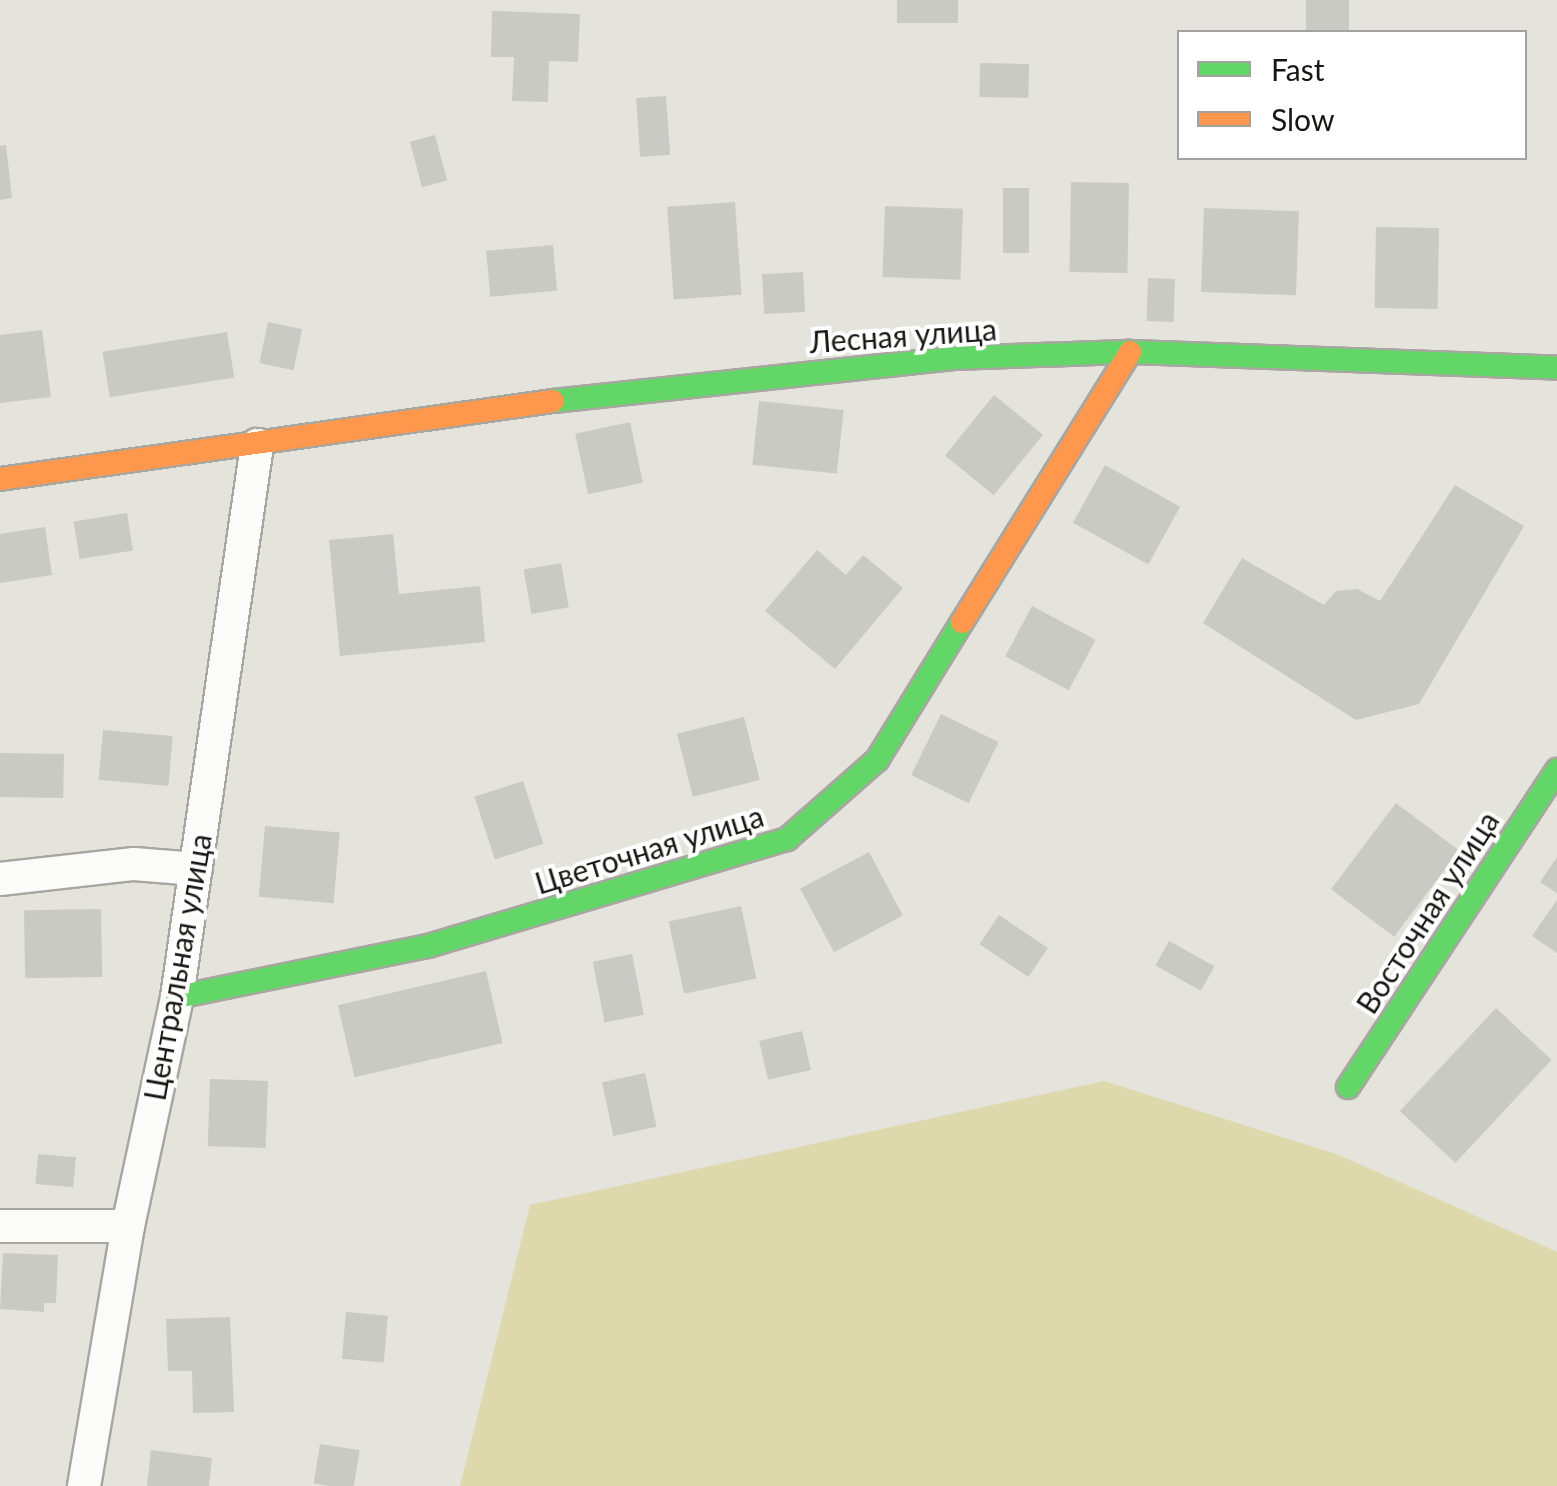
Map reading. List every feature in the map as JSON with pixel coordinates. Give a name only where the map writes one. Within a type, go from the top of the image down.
[{"type":"street","name":"Лесная улица","points":[[0,479],[664,385],[954,358],[1130,352],[1557,368]]},
{"type":"street","name":"Цветочная улица","points":[[177,998],[428,946],[786,840],[877,760],[1130,352]]},
{"type":"street","name":"Центральная улица","points":[[84,1486],[128,1226],[177,998],[258,445]]},
{"type":"street","name":"Восточная улица","points":[[1348,1086],[1557,770]]},
{"type":"street","points":[[0,879],[134,864],[196,869]]},
{"type":"street","points":[[0,1226],[128,1226]]},
{"type":"shaded area","points":[[1104,1081],[1339,1155],[1557,1252],[1557,1486],[460,1486],[530,1205]]},
{"type":"building","points":[[897,0],[958,0],[958,23],[897,23]]},
{"type":"building","points":[[1306,0],[1349,0],[1349,30],[1306,30]]},
{"type":"building","points":[[492,11],[580,14],[578,62],[549,61],[548,102],[512,101],[514,57],[491,57]]},
{"type":"building","points":[[980,63],[1029,64],[1028,98],[979,97]]},
{"type":"building","points":[[666,96],[670,155],[640,157],[636,98]]},
{"type":"building","points":[[435,135],[447,180],[422,187],[410,142]]},
{"type":"building","points":[[6,145],[12,198],[0,200],[0,146]]},
{"type":"building","points":[[1071,182],[1129,183],[1127,273],[1069,272]]},
{"type":"building","points":[[1003,188],[1029,188],[1029,253],[1003,253]]},
{"type":"building","points":[[735,202],[741,295],[674,300],[667,207]]},
{"type":"building","points":[[885,206],[963,209],[960,280],[883,277]]},
{"type":"building","points":[[1204,208],[1299,211],[1296,295],[1201,292]]},
{"type":"building","points":[[1376,227],[1439,228],[1438,309],[1375,308]]},
{"type":"building","points":[[553,245],[557,291],[490,297],[486,251]]},
{"type":"building","points":[[803,272],[805,312],[764,314],[762,274]]},
{"type":"building","points":[[1148,278],[1175,279],[1173,322],[1146,321]]},
{"type":"building","points":[[268,322],[302,329],[294,370],[259,363]]},
{"type":"building","points":[[42,330],[51,397],[0,403],[0,335]]},
{"type":"building","points":[[227,332],[234,377],[110,397],[103,352]]},
{"type":"building","points":[[994,395],[1043,435],[994,495],[945,456]]},
{"type":"building","points":[[759,401],[844,410],[837,474],[752,465]]},
{"type":"building","points":[[630,422],[643,483],[588,494],[575,434]]},
{"type":"building","points":[[1105,465],[1180,507],[1148,564],[1073,523]]},
{"type":"building","points":[[1455,485],[1524,526],[1419,704],[1356,720],[1203,623],[1242,558],[1324,605],[1336,591],[1357,589],[1380,601]]},
{"type":"building","points":[[127,513],[133,551],[80,559],[74,521]]},
{"type":"building","points":[[45,527],[52,575],[0,583],[0,534]]},
{"type":"building","points":[[393,534],[399,594],[480,586],[485,642],[340,656],[329,540]]},
{"type":"building","points":[[817,550],[846,575],[863,555],[903,588],[835,669],[765,611]]},
{"type":"building","points":[[561,563],[569,607],[531,614],[524,570]]},
{"type":"building","points":[[1032,606],[1096,640],[1069,690],[1005,656]]},
{"type":"building","points":[[941,714],[999,742],[969,803],[911,775]]},
{"type":"building","points":[[744,717],[760,780],[693,797],[677,734]]},
{"type":"building","points":[[103,730],[173,736],[168,786],[99,780]]},
{"type":"building","points":[[0,753],[64,754],[63,798],[0,797]]},
{"type":"building","points":[[523,781],[543,844],[495,860],[474,797]]},
{"type":"building","points":[[1396,803],[1459,851],[1394,937],[1331,889]]},
{"type":"building","points":[[265,826],[340,833],[334,903],[259,897]]},
{"type":"building","points":[[869,852],[903,916],[834,952],[800,889]]},
{"type":"building","points":[[1557,857],[1557,893],[1540,882]]},
{"type":"building","points":[[1557,900],[1557,953],[1532,936]]},
{"type":"building","points":[[741,906],[756,978],[684,994],[669,921]]},
{"type":"building","points":[[101,909],[102,977],[25,978],[24,910]]},
{"type":"building","points":[[999,915],[1048,948],[1028,977],[979,944]]},
{"type":"building","points":[[1169,941],[1214,966],[1201,991],[1155,965]]},
{"type":"building","points":[[632,954],[644,1015],[605,1022],[593,962]]},
{"type":"building","points":[[486,971],[503,1043],[355,1077],[338,1005]]},
{"type":"building","points":[[1496,1008],[1552,1060],[1455,1163],[1400,1111]]},
{"type":"building","points":[[802,1031],[811,1070],[768,1080],[759,1041]]},
{"type":"building","points":[[645,1073],[656,1127],[613,1136],[602,1082]]},
{"type":"building","points":[[210,1079],[268,1081],[266,1148],[208,1146]]},
{"type":"building","points":[[38,1154],[76,1157],[73,1187],[35,1184]]},
{"type":"building","points":[[3,1253],[58,1255],[56,1303],[44,1303],[44,1312],[0,1309]]},
{"type":"building","points":[[346,1312],[388,1316],[384,1362],[342,1359]]},
{"type":"building","points":[[230,1317],[234,1412],[193,1413],[192,1371],[168,1371],[166,1319]]},
{"type":"building","points":[[320,1444],[360,1450],[354,1486],[314,1484]]},
{"type":"building","points":[[151,1450],[212,1458],[209,1486],[147,1486]]},
{"type":"traffic: fast","points":[[553,401],[954,358],[1130,352],[1557,368]]},
{"type":"traffic: fast","points":[[177,997],[428,946],[787,839],[877,760],[962,622]]},
{"type":"traffic: fast","points":[[1348,1087],[1557,770]]},
{"type":"traffic: slow","points":[[962,622],[1130,352]]},
{"type":"traffic: slow","points":[[0,479],[553,401]]}]
